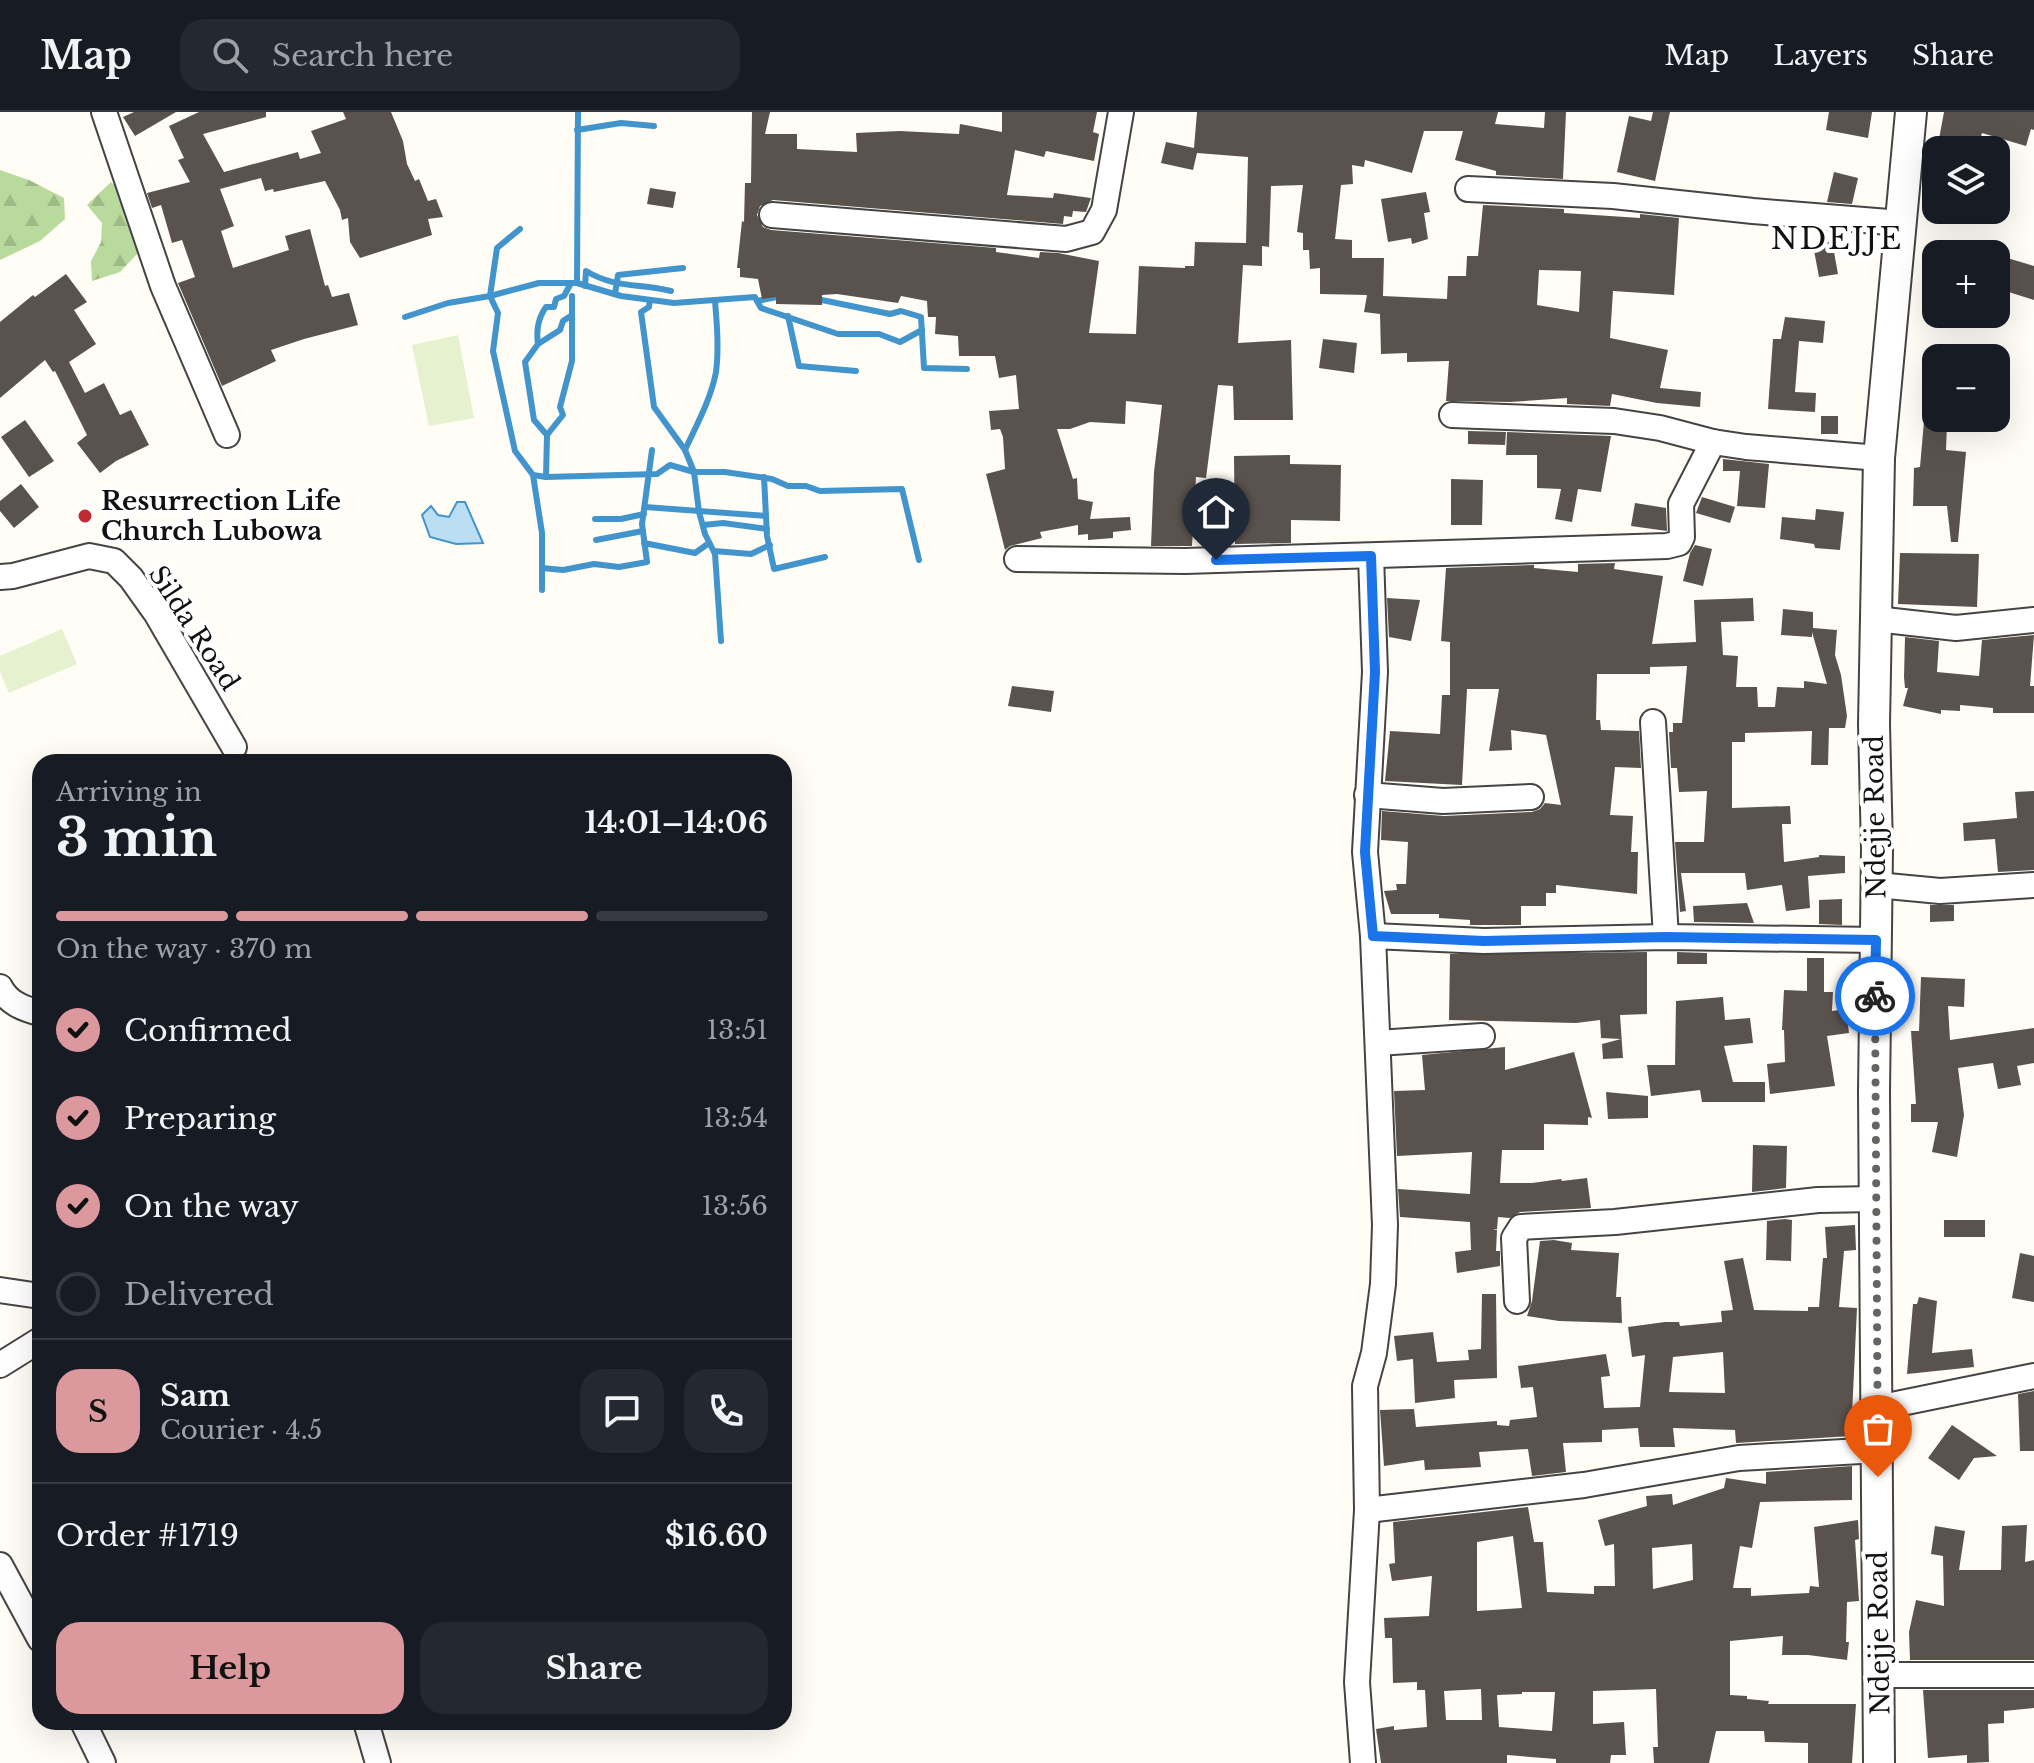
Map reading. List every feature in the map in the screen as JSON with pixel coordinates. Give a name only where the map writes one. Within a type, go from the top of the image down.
[{"type":"street","points":[[104,112],[163,286],[227,435]]},
{"type":"street","points":[[772,215],[1066,239],[1092,232],[1104,210],[1121,112]]},
{"type":"street","name":"Ndejje Road","points":[[1879,1763],[1874,724],[1879,458],[1911,112]]},
{"type":"street","points":[[1468,189],[1613,196],[1901,223]]},
{"type":"street","points":[[1452,415],[1614,421],[1746,447],[1879,458]]},
{"type":"street","points":[[1017,559],[1185,561],[1667,546],[1679,543],[1682,537],[1681,504],[1713,442]]},
{"type":"street","name":"Silda Road","points":[[0,577],[89,556],[114,561],[131,578],[156,613],[234,747]]},
{"type":"street","points":[[1363,1763],[1357,1682],[1367,1510],[1365,1386],[1374,1353],[1383,1284],[1385,1225],[1373,936],[1365,852],[1375,672],[1371,556]]},
{"type":"street","points":[[1876,619],[1956,628],[2034,620]]},
{"type":"street","points":[[1653,722],[1666,937]]},
{"type":"street","points":[[1367,795],[1443,801],[1531,797]]},
{"type":"street","points":[[1877,885],[1940,891],[2034,885]]},
{"type":"street","points":[[1373,936],[1484,941],[1666,937],[1876,940]]},
{"type":"street","points":[[0,987],[4,995],[22,1009],[32,1011]]},
{"type":"street","points":[[1378,1043],[1482,1036]]},
{"type":"street","points":[[1517,1301],[1514,1238],[1521,1227],[1615,1222],[1818,1200],[1876,1199]]},
{"type":"street","points":[[0,1290],[32,1295]]},
{"type":"street","points":[[0,1365],[32,1345]]},
{"type":"street","points":[[1877,1408],[2034,1376]]},
{"type":"street","points":[[1367,1510],[1584,1485],[1739,1458],[1878,1450]]},
{"type":"street","points":[[0,1565],[32,1624]]},
{"type":"street","points":[[1879,1675],[2034,1675]]},
{"type":"street","points":[[87,1730],[103,1763]]},
{"type":"street","points":[[368,1730],[378,1763]]},
{"type":"green space","points":[[0,170],[29,180],[64,198],[65,219],[40,241],[0,260]]},
{"type":"green space","points":[[111,182],[127,205],[139,252],[120,272],[92,281],[91,261],[101,242],[102,223],[87,205]]},
{"type":"green space","points":[[458,335],[474,418],[429,426],[412,345]]},
{"type":"green space","points":[[62,629],[77,664],[9,693],[0,672],[0,656]]},
{"type":"water","points":[[457,502],[465,502],[483,543],[456,544],[430,537],[422,515],[431,506],[438,515],[449,517]]},
{"type":"building","points":[[134,112],[176,112],[135,136],[123,117]]},
{"type":"building","points":[[199,112],[266,112],[266,117],[203,134],[224,172],[298,152],[300,159],[321,153],[311,131],[346,119],[343,112],[391,112],[415,181],[419,179],[428,201],[436,199],[443,217],[428,219],[432,235],[360,258],[350,242],[348,218],[342,220],[325,181],[274,192],[273,189],[265,191],[261,178],[220,189],[234,226],[221,231],[233,268],[289,250],[285,236],[310,229],[325,286],[328,285],[332,297],[349,293],[358,325],[271,350],[276,361],[222,386],[178,283],[195,277],[182,240],[172,243],[161,205],[152,208],[147,193],[190,182],[178,160],[184,158],[169,126]]},
{"type":"building","points":[[752,112],[770,112],[765,134],[797,134],[797,149],[857,152],[856,133],[900,131],[959,134],[960,124],[1002,132],[1002,112],[1097,112],[1093,132],[1099,134],[1094,161],[1046,151],[1044,157],[1015,150],[1007,195],[1053,198],[1054,193],[1091,198],[1086,212],[1073,211],[1072,217],[1064,216],[1063,224],[773,200],[760,206],[757,215],[763,227],[771,230],[996,248],[996,252],[1039,258],[1040,252],[1058,253],[1099,261],[1089,333],[1136,334],[1139,266],[1194,266],[1195,242],[1246,243],[1248,157],[1197,153],[1193,170],[1161,163],[1166,142],[1194,148],[1197,112],[1498,112],[1495,124],[1544,128],[1545,112],[1566,112],[1563,179],[1496,175],[1496,171],[1455,160],[1463,131],[1424,131],[1412,173],[1365,160],[1364,167],[1352,165],[1353,184],[1341,185],[1335,239],[1352,240],[1352,258],[1384,258],[1383,296],[1447,299],[1448,276],[1466,276],[1467,256],[1478,256],[1483,205],[1564,209],[1564,213],[1679,218],[1674,295],[1613,291],[1610,338],[1668,350],[1660,388],[1701,392],[1700,407],[1612,394],[1610,406],[1567,404],[1567,398],[1510,402],[1446,401],[1449,361],[1407,362],[1407,353],[1381,354],[1380,314],[1364,312],[1367,295],[1320,294],[1320,268],[1310,269],[1309,250],[1303,250],[1303,233],[1297,232],[1303,185],[1271,186],[1269,247],[1262,246],[1262,266],[1243,265],[1238,343],[1291,340],[1293,420],[1234,420],[1233,386],[1218,385],[1206,478],[1196,477],[1192,546],[1151,546],[1154,472],[1162,405],[1126,401],[1125,424],[1090,422],[1070,429],[1057,429],[1073,479],[1077,478],[1078,499],[1093,502],[1090,519],[1130,517],[1131,530],[1113,532],[1113,538],[1088,540],[1088,534],[1078,535],[1078,525],[1040,532],[1042,538],[1005,550],[986,474],[1005,469],[1003,437],[1000,429],[991,430],[989,411],[1019,409],[1016,375],[999,378],[995,356],[959,356],[958,336],[935,334],[936,317],[928,317],[927,301],[901,296],[898,303],[837,294],[822,295],[822,305],[776,304],[776,297],[762,299],[758,279],[740,277],[740,268],[737,268],[744,222],[745,183],[751,183]],"holes":[[[1539,270],[1581,271],[1579,312],[1537,305]]]},
{"type":"building","points":[[1653,112],[1670,112],[1655,181],[1617,172],[1629,116],[1651,121]]},
{"type":"building","points":[[1829,112],[1872,112],[1868,138],[1826,130]]},
{"type":"building","points":[[1944,112],[2034,112],[2034,130],[2031,129],[2026,146],[2010,141],[2010,136],[1982,133],[1981,136],[1940,136]]},
{"type":"building","points":[[1834,172],[1858,178],[1852,204],[1827,202]]},
{"type":"building","points":[[650,188],[676,192],[673,208],[647,204]]},
{"type":"building","points":[[1426,192],[1430,212],[1424,213],[1428,239],[1412,244],[1411,238],[1388,242],[1381,199]]},
{"type":"building","points":[[1832,241],[1838,274],[1819,277],[1813,245]]},
{"type":"building","points":[[2010,259],[2034,266],[2034,300],[2010,292]]},
{"type":"building","points":[[66,274],[87,302],[74,310],[96,344],[69,362],[85,393],[104,383],[120,415],[131,410],[149,445],[116,461],[100,473],[77,443],[87,435],[55,371],[45,360],[0,398],[0,322],[33,295],[35,297]]},
{"type":"building","points":[[1785,317],[1825,321],[1823,343],[1799,341],[1795,392],[1816,393],[1815,412],[1768,409],[1773,339],[1781,339]]},
{"type":"building","points":[[1323,339],[1357,343],[1354,373],[1319,368]]},
{"type":"building","points":[[1821,416],[1838,416],[1838,434],[1821,434]]},
{"type":"building","points":[[25,420],[54,461],[29,477],[1,437]]},
{"type":"building","points":[[1468,431],[1506,432],[1505,445],[1468,444]]},
{"type":"building","points":[[1507,432],[1611,436],[1601,492],[1578,489],[1572,522],[1555,519],[1561,489],[1537,488],[1537,455],[1506,455]]},
{"type":"building","points":[[1923,432],[1947,432],[1946,450],[1966,452],[1958,542],[1951,542],[1947,506],[1913,506],[1914,468],[1920,467]]},
{"type":"building","points":[[1290,455],[1290,464],[1341,465],[1340,521],[1291,520],[1291,543],[1235,544],[1234,456]]},
{"type":"building","points":[[1723,459],[1769,464],[1765,508],[1737,506],[1740,471],[1723,471]]},
{"type":"building","points":[[1451,479],[1483,480],[1482,525],[1451,525]]},
{"type":"building","points":[[21,484],[39,507],[14,528],[0,511],[0,501]]},
{"type":"building","points":[[1702,497],[1735,507],[1730,523],[1696,513]]},
{"type":"building","points":[[1635,503],[1666,508],[1667,531],[1631,526]]},
{"type":"building","points":[[1816,509],[1844,512],[1840,550],[1815,548],[1814,544],[1780,539],[1782,517],[1815,520]]},
{"type":"building","points":[[1695,545],[1712,549],[1703,586],[1683,581]]},
{"type":"building","points":[[1900,553],[1979,554],[1977,607],[1898,604]]},
{"type":"building","points":[[1615,563],[1614,569],[1663,576],[1652,644],[1696,642],[1694,600],[1753,598],[1754,621],[1721,622],[1723,655],[1738,656],[1736,687],[1757,687],[1758,707],[1775,707],[1777,687],[1804,688],[1804,681],[1827,684],[1812,632],[1812,637],[1781,635],[1783,609],[1813,612],[1813,628],[1837,630],[1835,655],[1847,716],[1845,728],[1829,728],[1828,765],[1811,765],[1812,731],[1745,733],[1745,742],[1732,742],[1732,808],[1790,806],[1791,824],[1782,824],[1784,862],[1819,855],[1845,856],[1845,873],[1808,876],[1810,908],[1786,911],[1782,885],[1747,890],[1745,873],[1681,873],[1686,911],[1680,912],[1675,842],[1704,842],[1707,791],[1679,792],[1677,768],[1671,768],[1669,732],[1673,732],[1673,723],[1682,723],[1687,666],[1650,667],[1650,674],[1597,674],[1596,720],[1600,720],[1601,730],[1639,731],[1641,768],[1615,767],[1610,815],[1633,816],[1631,852],[1638,852],[1637,894],[1556,885],[1556,893],[1546,893],[1546,906],[1521,906],[1521,925],[1470,925],[1470,920],[1439,918],[1439,914],[1391,914],[1384,891],[1397,890],[1396,884],[1406,884],[1408,842],[1381,840],[1382,811],[1444,816],[1532,812],[1545,803],[1561,805],[1546,735],[1511,730],[1512,750],[1489,751],[1499,689],[1467,689],[1462,785],[1385,781],[1390,731],[1440,734],[1442,695],[1450,695],[1450,642],[1441,641],[1446,568],[1534,565],[1534,568],[1578,572],[1578,564]]},
{"type":"building","points":[[1387,598],[1420,600],[1411,641],[1389,637]]},
{"type":"building","points":[[2034,635],[2030,686],[2034,686],[2034,713],[1993,713],[1993,708],[1960,705],[1960,711],[1941,710],[1941,714],[1903,706],[1908,688],[1905,688],[1904,677],[1905,637],[1939,641],[1937,672],[1979,676],[1982,640]]},
{"type":"building","points":[[1012,686],[1054,691],[1051,712],[1008,706]]},
{"type":"building","points":[[2034,791],[2034,870],[1998,872],[1995,839],[1964,841],[1963,823],[2017,818],[2015,792]]},
{"type":"building","points":[[1842,899],[1842,925],[1819,924],[1819,900]]},
{"type":"building","points":[[1747,903],[1754,923],[1694,922],[1693,906]]},
{"type":"building","points":[[1930,905],[1954,905],[1954,921],[1930,922]]},
{"type":"building","points":[[1647,952],[1647,1014],[1620,1015],[1623,1058],[1603,1059],[1602,1044],[1621,1039],[1601,1038],[1600,1020],[1576,1023],[1449,1020],[1450,954]]},
{"type":"building","points":[[1677,952],[1707,953],[1707,964],[1677,964]]},
{"type":"building","points":[[1807,958],[1824,958],[1824,992],[1833,992],[1832,1011],[1846,1009],[1849,1033],[1827,1036],[1835,1086],[1770,1094],[1767,1064],[1785,1062],[1782,1030],[1784,990],[1807,991]]},
{"type":"building","points":[[1921,977],[1965,979],[1964,1007],[1948,1006],[1950,1040],[2034,1028],[2034,1063],[2017,1066],[2021,1085],[1998,1089],[1993,1063],[1958,1068],[1964,1115],[1957,1157],[1932,1152],[1938,1122],[1911,1122],[1911,1104],[1916,1104],[1911,1031],[1919,1031]]},
{"type":"building","points":[[1723,997],[1725,1020],[1750,1018],[1753,1043],[1724,1046],[1733,1082],[1765,1082],[1765,1102],[1702,1102],[1700,1090],[1651,1096],[1647,1065],[1675,1065],[1676,1001]]},
{"type":"building","points":[[1505,1047],[1505,1070],[1574,1052],[1592,1118],[1588,1117],[1588,1125],[1544,1124],[1544,1150],[1502,1150],[1500,1183],[1587,1178],[1591,1208],[1520,1212],[1510,1218],[1498,1217],[1497,1229],[1493,1230],[1497,1230],[1496,1251],[1500,1251],[1500,1266],[1457,1273],[1455,1252],[1471,1250],[1470,1222],[1400,1217],[1398,1189],[1470,1194],[1472,1152],[1397,1156],[1394,1091],[1425,1090],[1422,1055]]},
{"type":"building","points":[[1606,1092],[1648,1096],[1648,1118],[1608,1119]]},
{"type":"building","points":[[1753,1145],[1787,1146],[1786,1188],[1752,1192]]},
{"type":"building","points":[[1792,1220],[1791,1261],[1766,1260],[1767,1221]]},
{"type":"building","points":[[1944,1220],[1985,1220],[1985,1237],[1944,1237]]},
{"type":"building","points":[[1855,1225],[1856,1250],[1844,1251],[1839,1307],[1857,1308],[1851,1436],[1736,1443],[1735,1430],[1673,1428],[1675,1447],[1640,1447],[1638,1428],[1602,1430],[1602,1442],[1563,1443],[1566,1472],[1532,1476],[1528,1449],[1479,1452],[1481,1467],[1425,1470],[1424,1460],[1384,1466],[1380,1410],[1414,1409],[1416,1427],[1497,1421],[1497,1425],[1509,1426],[1510,1420],[1537,1417],[1533,1387],[1521,1388],[1518,1366],[1606,1354],[1610,1376],[1601,1377],[1604,1408],[1640,1407],[1645,1355],[1632,1357],[1628,1327],[1665,1322],[1679,1322],[1680,1326],[1722,1322],[1721,1311],[1733,1310],[1724,1261],[1743,1258],[1754,1310],[1808,1311],[1808,1307],[1819,1307],[1823,1258],[1827,1258],[1825,1227]],"holes":[[[1723,1352],[1725,1393],[1669,1392],[1673,1357]]]},
{"type":"building","points":[[1540,1241],[1572,1243],[1571,1250],[1619,1253],[1616,1297],[1621,1297],[1622,1323],[1559,1321],[1527,1316]]},
{"type":"building","points":[[2020,1253],[2034,1256],[2034,1302],[2012,1298]]},
{"type":"building","points":[[1482,1294],[1496,1294],[1497,1378],[1454,1380],[1455,1398],[1415,1403],[1413,1359],[1397,1361],[1394,1336],[1433,1332],[1437,1362],[1469,1360],[1468,1350],[1481,1349]]},
{"type":"building","points":[[1919,1297],[1937,1301],[1932,1353],[1972,1349],[1974,1367],[1907,1374],[1913,1304],[1917,1304]]},
{"type":"building","points":[[2034,1391],[2034,1451],[2020,1451],[2018,1394]]},
{"type":"building","points":[[1952,1425],[1997,1456],[1974,1458],[1959,1480],[1928,1458]]},
{"type":"building","points":[[1852,1466],[1852,1500],[1760,1502],[1752,1548],[1740,1546],[1733,1588],[1751,1588],[1751,1596],[1809,1593],[1810,1586],[1819,1587],[1814,1527],[1858,1520],[1859,1539],[1855,1540],[1859,1601],[1847,1602],[1847,1660],[1782,1655],[1783,1636],[1730,1641],[1730,1695],[1769,1701],[1768,1704],[1856,1704],[1852,1763],[1808,1763],[1808,1743],[1765,1742],[1764,1731],[1716,1731],[1709,1763],[1654,1763],[1653,1747],[1658,1747],[1656,1689],[1593,1691],[1593,1724],[1624,1722],[1626,1755],[1611,1755],[1610,1763],[1556,1763],[1556,1759],[1507,1755],[1507,1763],[1381,1763],[1376,1729],[1427,1727],[1425,1690],[1417,1690],[1417,1682],[1393,1683],[1392,1638],[1385,1638],[1384,1618],[1429,1616],[1432,1576],[1392,1581],[1389,1564],[1395,1563],[1393,1522],[1528,1507],[1534,1542],[1543,1542],[1547,1592],[1594,1594],[1594,1586],[1615,1586],[1614,1544],[1605,1546],[1598,1520],[1647,1506],[1646,1496],[1672,1494],[1673,1505],[1724,1488],[1726,1478],[1766,1484],[1766,1472]],"holes":[[[1513,1536],[1522,1608],[1477,1611],[1477,1542]],[[1692,1544],[1693,1580],[1653,1589],[1652,1548]],[[1481,1689],[1482,1720],[1446,1720],[1444,1691]],[[1555,1692],[1552,1731],[1499,1727],[1497,1695]]]},
{"type":"building","points":[[2027,1525],[2025,1562],[2034,1560],[2034,1660],[1910,1660],[1909,1632],[1916,1600],[1944,1606],[1943,1556],[1931,1554],[1935,1526],[1965,1531],[1959,1570],[2001,1570],[2002,1526]]},
{"type":"building","points":[[1923,1690],[2034,1690],[2034,1708],[2004,1711],[2004,1723],[1988,1724],[1989,1762],[1967,1763],[1967,1755],[1928,1758]]},
{"type":"waterway","points":[[542,590],[542,533],[533,475],[515,451],[493,351],[498,313],[490,296],[539,283],[577,283],[578,112]]},
{"type":"waterway","points":[[577,130],[621,123],[654,126]]},
{"type":"waterway","points":[[405,317],[448,303],[490,296],[497,248],[520,229]]},
{"type":"waterway","points":[[615,294],[618,275],[683,268]]},
{"type":"waterway","points":[[585,286],[586,271],[607,281],[671,291]]},
{"type":"waterway","points":[[538,344],[538,324],[543,311],[546,307],[554,307],[556,299],[564,296],[571,283]]},
{"type":"waterway","points":[[577,283],[621,296],[674,303],[755,297],[757,301],[782,296]]},
{"type":"waterway","points":[[533,475],[546,477],[547,435],[563,415],[560,407],[572,361],[572,296]]},
{"type":"waterway","points":[[817,299],[890,314],[901,311],[921,317],[924,368],[967,369]]},
{"type":"waterway","points":[[650,300],[649,307],[641,312],[654,407],[685,450],[694,472],[699,512],[715,554],[721,641]]},
{"type":"waterway","points":[[685,450],[714,382],[718,346],[715,301]]},
{"type":"waterway","points":[[757,301],[761,308],[838,334],[879,334],[900,342],[922,330]]},
{"type":"waterway","points":[[547,435],[534,420],[525,362],[538,344],[560,330],[563,321],[572,315]]},
{"type":"waterway","points":[[788,316],[799,366],[856,371]]},
{"type":"waterway","points":[[542,568],[563,570],[594,564],[619,567],[647,562],[642,524],[652,450]]},
{"type":"waterway","points":[[546,477],[657,474],[670,465],[694,472],[725,472],[772,479],[788,486],[806,486],[820,491],[902,489],[919,560]]},
{"type":"waterway","points":[[764,477],[767,536],[774,569],[825,557]]},
{"type":"waterway","points":[[645,507],[766,516]]},
{"type":"waterway","points":[[595,519],[621,519],[644,514]]},
{"type":"waterway","points":[[703,525],[723,523],[767,529]]},
{"type":"waterway","points":[[596,540],[643,531]]},
{"type":"waterway","points":[[644,543],[695,553],[709,543]]},
{"type":"waterway","points":[[714,551],[751,554],[770,545]]},
{"type":"way so far","points":[[1875,996],[1878,1477]]},
{"type":"place","name":"Resurrection Life Church Lubowa","points":[[85,516]]},
{"type":"district","name":"NDEJJE","points":[[1837,238]]},
{"type":"route","points":[[1216,560],[1371,556],[1375,672],[1365,852],[1373,936],[1484,941],[1666,937],[1876,940],[1875,996]]}]
